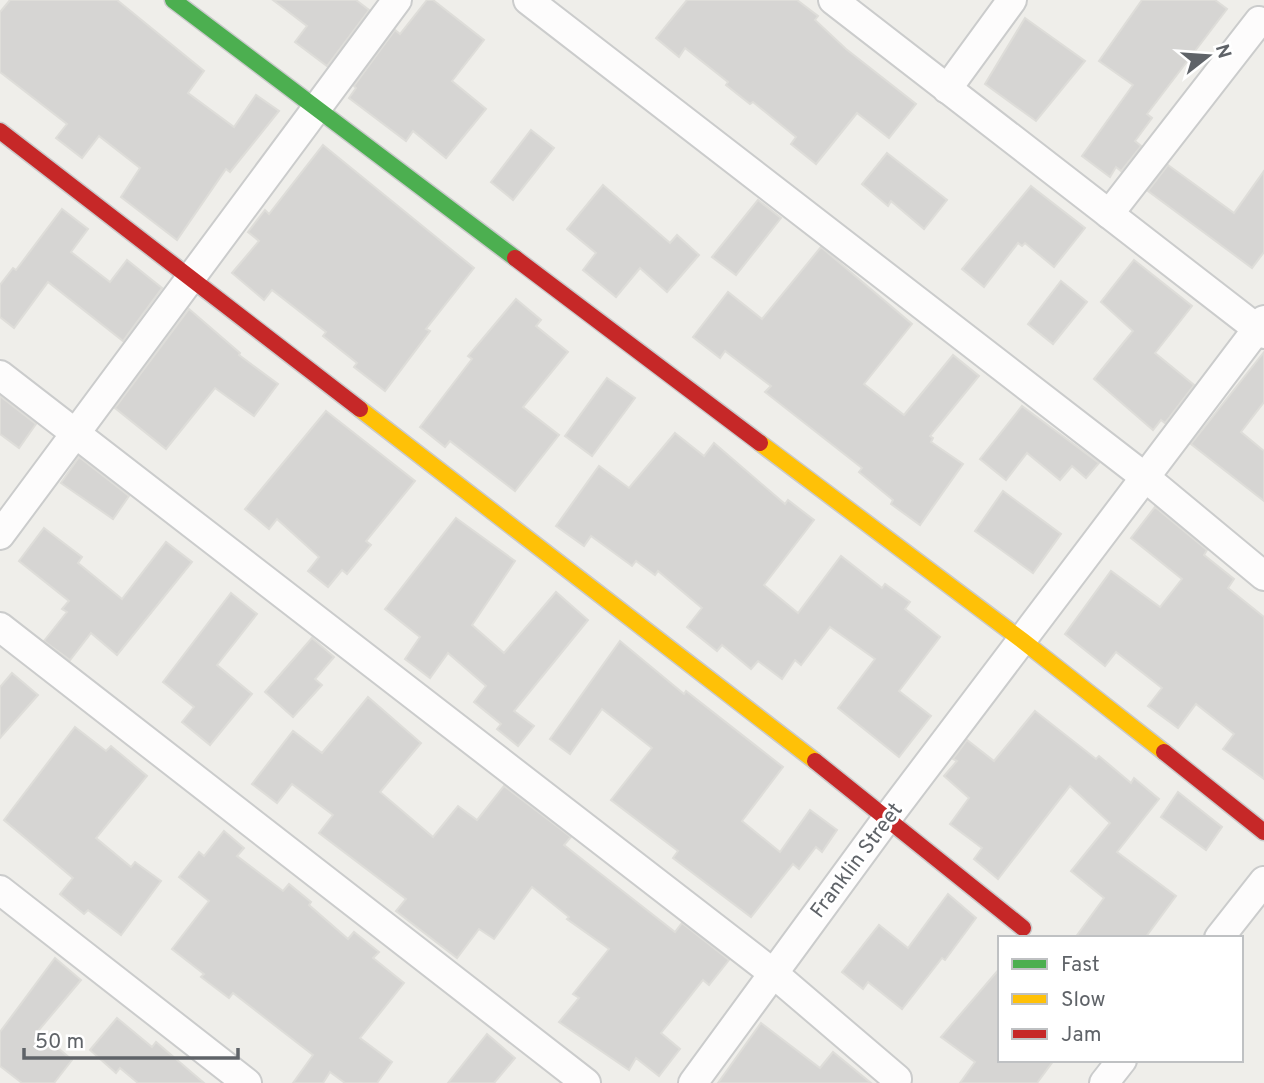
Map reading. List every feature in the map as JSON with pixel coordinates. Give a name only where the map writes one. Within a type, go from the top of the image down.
[{"type":"street","points":[[173,0],[1023,641],[1264,832]]},
{"type":"street","points":[[0,535],[78,434],[190,277],[397,0]]},
{"type":"street","points":[[528,0],[1146,478],[1264,576]]},
{"type":"street","points":[[833,0],[1109,214],[1262,328]]},
{"type":"street","points":[[947,89],[1012,0]]},
{"type":"street","points":[[1109,214],[1259,21]]},
{"type":"street","points":[[0,131],[888,817],[1023,928]]},
{"type":"street","name":"Franklin Street","points":[[693,1083],[888,817],[1262,328]]},
{"type":"street","points":[[0,375],[773,973],[897,1079]]},
{"type":"street","points":[[0,627],[586,1083]]},
{"type":"street","points":[[1221,936],[1264,881]]},
{"type":"street","points":[[0,890],[247,1083]]},
{"type":"street","points":[[1104,1083],[1120,1062]]},
{"type":"building","points":[[10,0],[117,0],[204,71],[188,93],[234,127],[256,95],[279,111],[230,172],[226,169],[177,240],[121,197],[140,168],[99,136],[82,158],[56,138],[67,124],[0,72],[0,12]]},
{"type":"building","points":[[273,0],[356,0],[369,10],[327,66],[295,42],[307,26]]},
{"type":"building","points":[[427,0],[433,0],[484,40],[452,81],[486,109],[446,158],[413,131],[406,141],[349,98],[356,88],[354,86],[395,30],[400,34]]},
{"type":"building","points":[[687,0],[797,0],[818,16],[815,20],[846,49],[916,104],[889,138],[857,113],[816,164],[791,144],[796,137],[753,102],[750,104],[726,85],[728,82],[685,48],[679,57],[656,38]]},
{"type":"building","points":[[1142,0],[1215,0],[1227,9],[1147,114],[1152,118],[1135,141],[1141,146],[1121,171],[1116,167],[1110,177],[1082,156],[1133,85],[1099,61]]},
{"type":"building","points":[[1025,18],[1085,61],[1036,121],[985,84]]},
{"type":"building","points":[[531,130],[554,148],[513,200],[491,182]]},
{"type":"building","points":[[323,145],[474,268],[426,329],[430,331],[385,391],[354,367],[357,363],[323,336],[326,332],[272,290],[264,300],[232,273],[259,241],[248,232],[265,210],[269,214]]},
{"type":"building","points":[[887,153],[947,200],[924,229],[891,201],[888,206],[862,184]]},
{"type":"building","points":[[1168,165],[1234,213],[1264,171],[1264,252],[1252,268],[1148,191]]},
{"type":"building","points":[[603,185],[670,243],[677,235],[699,255],[667,292],[640,268],[616,297],[583,270],[596,253],[567,229]]},
{"type":"building","points":[[1031,186],[1085,228],[1054,267],[1025,243],[1022,246],[1018,243],[984,287],[962,269]]},
{"type":"building","points":[[758,200],[781,218],[736,275],[712,257]]},
{"type":"building","points":[[62,209],[88,229],[71,252],[110,282],[127,260],[162,288],[123,341],[48,282],[14,328],[0,317],[0,285],[13,268],[16,270]]},
{"type":"building","points":[[821,247],[912,324],[864,384],[904,415],[953,355],[979,376],[930,436],[933,438],[931,442],[963,464],[920,525],[891,504],[893,500],[859,472],[862,468],[765,392],[771,386],[725,351],[720,358],[693,337],[728,292],[762,319]]},
{"type":"building","points":[[1134,260],[1192,306],[1155,353],[1194,385],[1165,423],[1161,420],[1153,430],[1094,379],[1133,331],[1101,302]]},
{"type":"building","points":[[1061,281],[1087,302],[1053,344],[1028,324]]},
{"type":"building","points":[[516,299],[541,320],[536,326],[568,352],[523,407],[559,435],[515,491],[450,441],[445,447],[420,427],[472,359],[468,356]]},
{"type":"building","points":[[189,309],[240,353],[239,355],[278,384],[254,416],[215,388],[166,449],[115,408]]},
{"type":"building","points":[[1264,352],[1264,402],[1241,432],[1264,451],[1264,501],[1191,444]]},
{"type":"building","points":[[607,378],[635,398],[592,456],[565,436]]},
{"type":"building","points":[[0,396],[36,424],[19,448],[0,434]]},
{"type":"building","points":[[1022,406],[1099,463],[1086,478],[1072,466],[1060,480],[1027,453],[1006,480],[980,459]]},
{"type":"building","points":[[326,411],[415,481],[366,541],[371,545],[347,574],[342,570],[328,587],[308,571],[319,557],[277,519],[269,529],[245,509]]},
{"type":"building","points":[[675,433],[704,456],[714,443],[785,504],[788,500],[814,520],[764,585],[798,613],[841,556],[882,588],[885,584],[910,602],[905,609],[940,637],[899,691],[931,716],[899,757],[838,708],[875,659],[830,627],[801,665],[795,660],[782,679],[758,661],[751,669],[722,645],[717,651],[687,627],[702,608],[658,571],[655,575],[636,561],[632,566],[591,536],[584,546],[556,526],[599,466],[629,488]]},
{"type":"building","points":[[79,457],[129,496],[113,519],[61,483]]},
{"type":"building","points":[[1003,491],[1061,534],[1033,573],[975,531]]},
{"type":"building","points":[[1155,507],[1207,550],[1204,555],[1234,579],[1228,588],[1264,617],[1264,779],[1223,749],[1234,734],[1196,704],[1178,728],[1148,706],[1162,688],[1116,652],[1105,666],[1065,634],[1111,571],[1160,607],[1182,579],[1131,538]]},
{"type":"building","points":[[456,518],[515,561],[472,625],[504,653],[556,592],[588,620],[514,711],[534,726],[518,746],[497,729],[501,724],[474,702],[486,686],[448,653],[430,678],[405,659],[420,637],[385,609]]},
{"type":"building","points":[[44,528],[82,557],[78,563],[122,599],[166,542],[192,562],[117,655],[91,633],[70,660],[44,641],[67,612],[62,609],[69,601],[19,561]]},
{"type":"building","points":[[231,593],[257,614],[217,665],[252,694],[210,745],[182,722],[194,707],[163,682]]},
{"type":"building","points":[[312,638],[334,657],[315,679],[322,685],[293,717],[265,692]]},
{"type":"building","points":[[620,641],[684,694],[686,691],[783,767],[742,821],[780,852],[810,810],[837,830],[822,852],[816,847],[799,869],[793,864],[751,917],[673,858],[678,851],[611,800],[652,748],[602,709],[570,754],[550,739]]},
{"type":"building","points":[[12,673],[38,695],[0,738],[0,687]]},
{"type":"building","points":[[368,697],[421,743],[380,792],[433,837],[458,806],[477,820],[504,786],[571,837],[564,845],[675,932],[682,923],[729,960],[709,985],[703,980],[661,1033],[680,1049],[659,1076],[636,1058],[629,1070],[559,1022],[579,998],[573,994],[609,949],[567,919],[569,917],[532,887],[494,939],[479,929],[457,958],[396,911],[406,899],[319,833],[333,815],[292,784],[277,803],[252,784],[293,731],[322,753]]},
{"type":"building","points":[[1035,711],[1096,759],[1099,756],[1131,783],[1134,778],[1159,799],[1117,852],[1176,896],[1146,936],[1076,936],[1104,898],[1071,871],[1110,823],[1070,786],[998,879],[974,859],[982,848],[950,824],[969,798],[944,776],[957,761],[953,759],[967,740],[994,761]]},
{"type":"building","points":[[75,727],[106,751],[111,746],[147,776],[96,838],[131,867],[135,862],[161,881],[121,935],[88,910],[84,914],[60,894],[73,878],[4,820]]},
{"type":"building","points":[[1178,792],[1222,827],[1206,850],[1161,817]]},
{"type":"building","points":[[224,831],[244,848],[237,856],[283,891],[289,884],[348,939],[354,932],[379,952],[373,958],[404,983],[360,1038],[392,1062],[377,1083],[345,1083],[330,1072],[323,1083],[293,1083],[313,1055],[233,993],[229,998],[201,977],[204,974],[172,949],[209,901],[179,877],[199,852],[204,856]]},
{"type":"building","points":[[948,894],[976,918],[945,960],[942,958],[902,1009],[868,982],[863,989],[842,972],[879,925],[908,948]]},
{"type":"building","points":[[55,958],[81,980],[38,1031],[72,1060],[54,1083],[22,1083],[0,1066],[0,1032]]},
{"type":"building","points":[[998,970],[998,1062],[1053,1062],[1037,1083],[960,1083],[975,1062],[941,1037]]},
{"type":"building","points":[[117,1018],[152,1047],[156,1042],[204,1083],[138,1083],[120,1068],[116,1073],[90,1050]]},
{"type":"building","points":[[761,1023],[820,1068],[833,1052],[871,1083],[718,1083]]},
{"type":"building","points":[[487,1034],[515,1058],[494,1083],[448,1083]]},
{"type":"traffic: fast","points":[[173,0],[515,258]]},
{"type":"traffic: slow","points":[[360,409],[815,761]]},
{"type":"traffic: slow","points":[[760,443],[1023,641],[1164,752]]},
{"type":"traffic: jam","points":[[0,131],[360,409]]},
{"type":"traffic: jam","points":[[515,258],[760,443]]},
{"type":"traffic: jam","points":[[1164,752],[1264,832]]},
{"type":"traffic: jam","points":[[815,761],[1023,928]]}]
